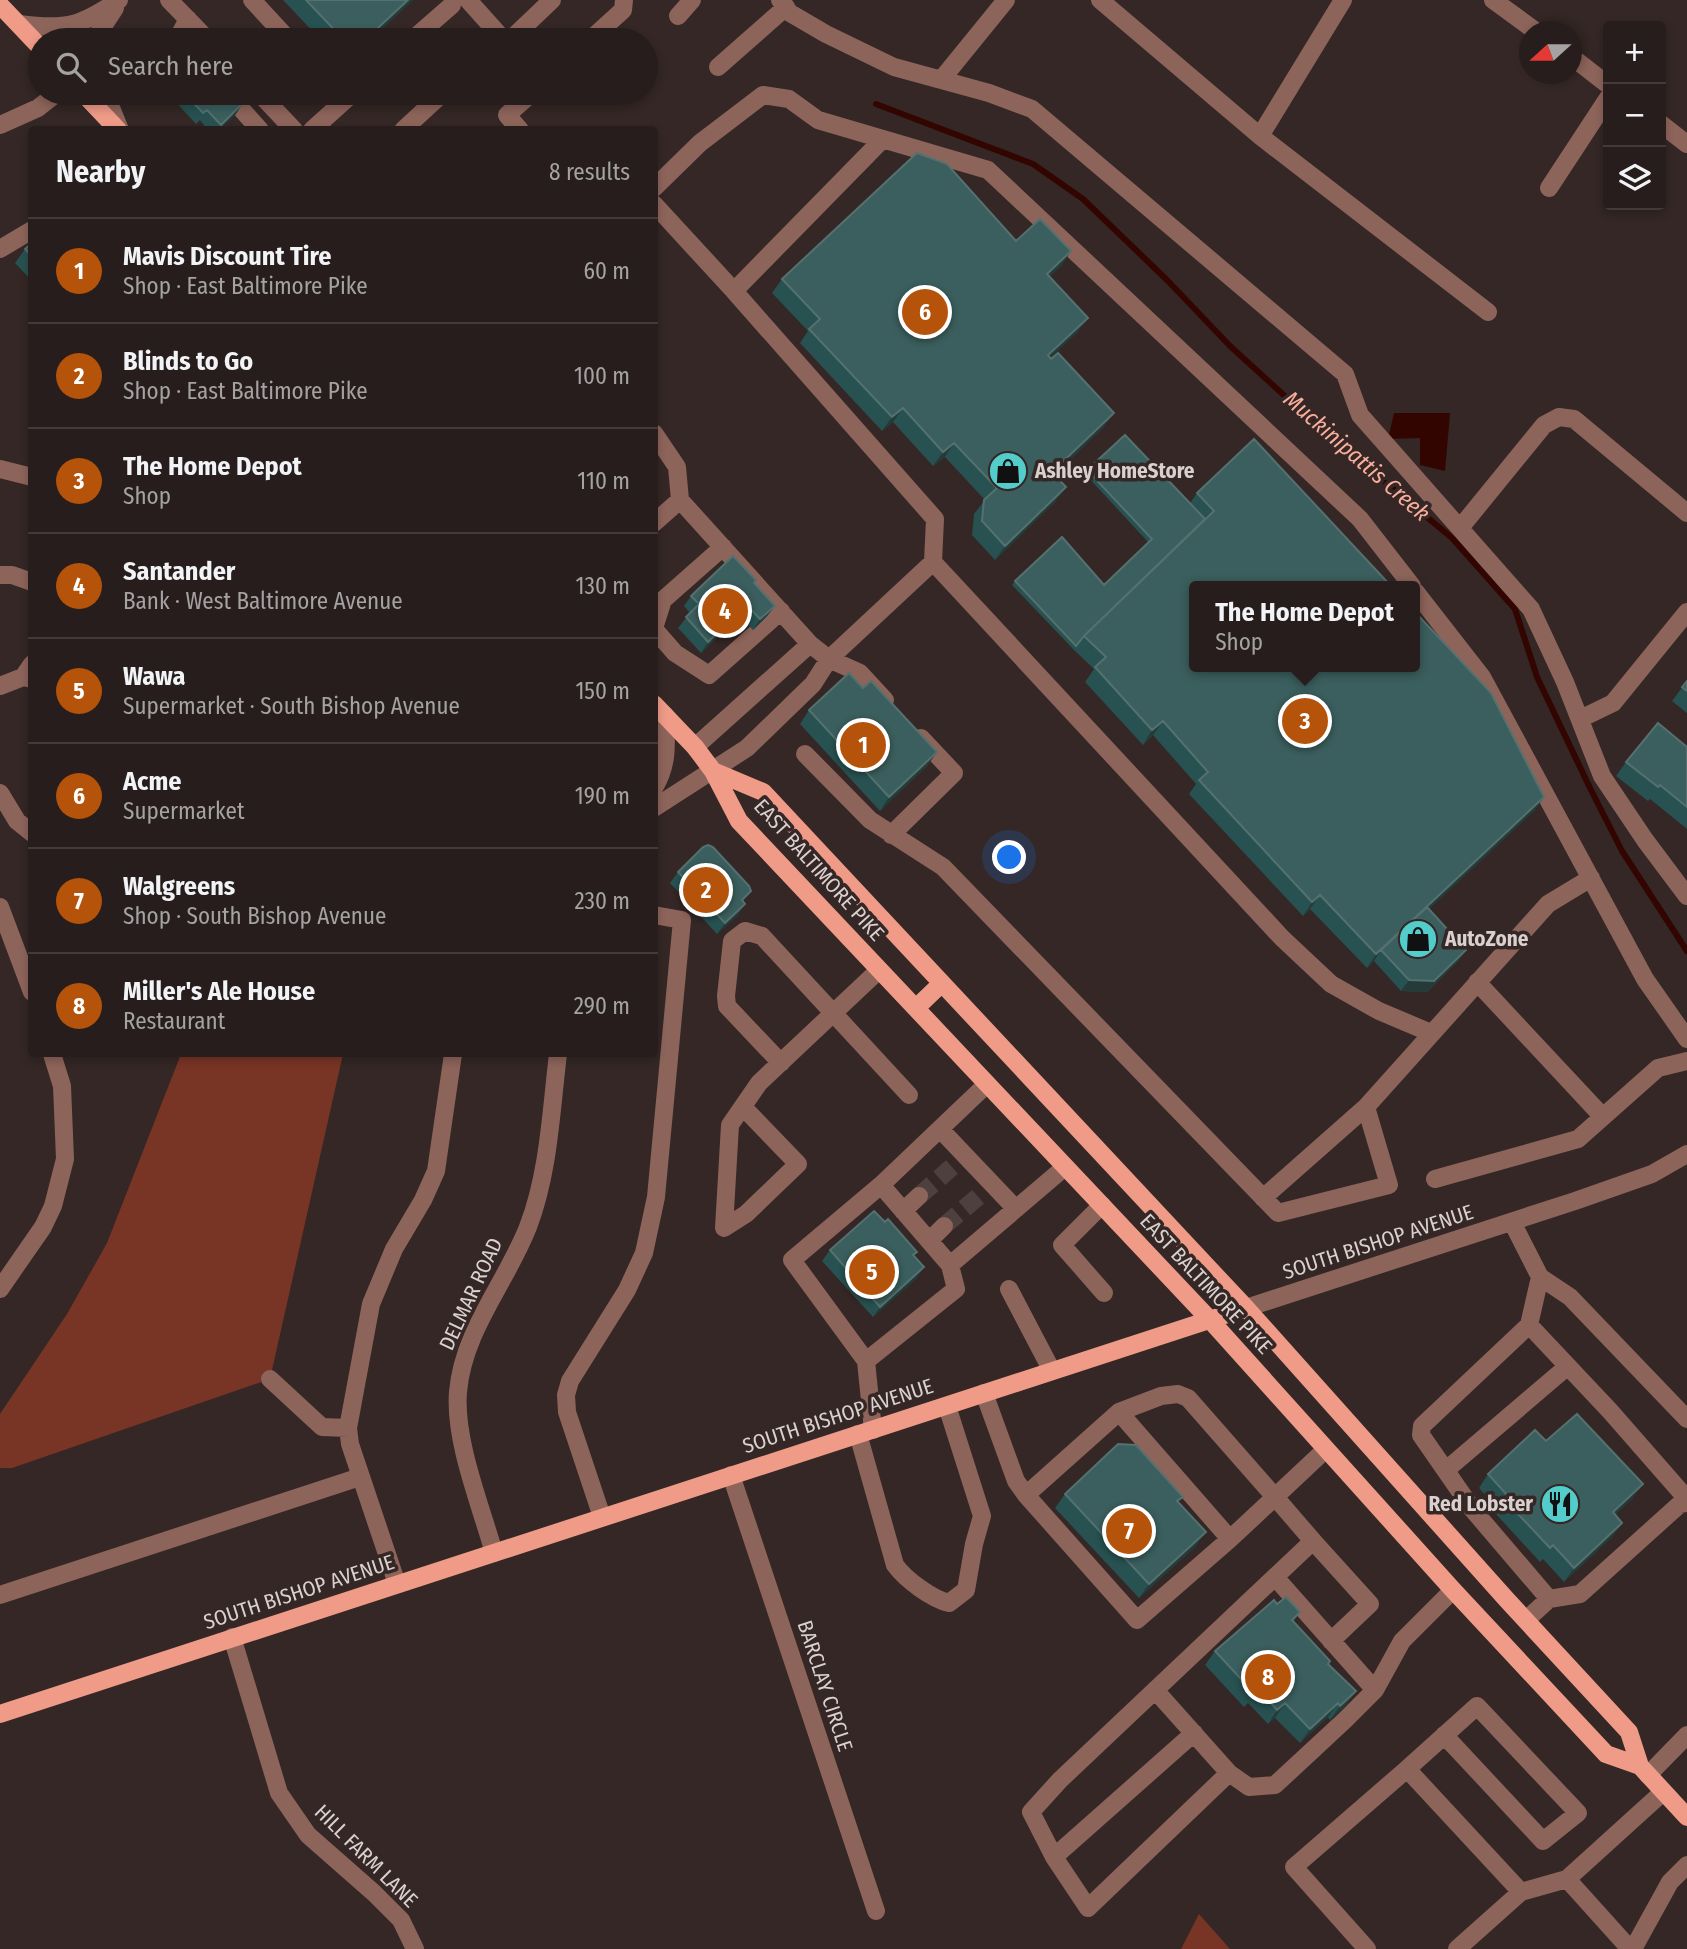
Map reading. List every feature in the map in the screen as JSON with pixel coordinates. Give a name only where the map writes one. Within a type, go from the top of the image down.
[{"type":"main road","points":[[0,5],[28,34]]},
{"type":"main road","points":[[95,105],[115,126]]},
{"type":"main road","points":[[660,710],[695,747],[713,771]]},
{"type":"main road","name":"EAST BALTIMORE PIKE","points":[[713,771],[739,821],[1210,1321],[1453,1590],[1606,1754],[1644,1770]]},
{"type":"main road","name":"EAST BALTIMORE PIKE","points":[[713,771],[763,792],[1246,1308],[1629,1732],[1644,1770],[1687,1817]]},
{"type":"main road","points":[[916,1008],[942,983]]},
{"type":"main road","name":"SOUTH BISHOP AVENUE","points":[[0,1714],[1246,1308]]},
{"type":"street","points":[[169,0],[197,28]]},
{"type":"street","points":[[252,0],[278,28]]},
{"type":"street","points":[[519,28],[552,0]]},
{"type":"street","points":[[604,28],[624,10],[624,0]]},
{"type":"street","points":[[678,16],[692,0]]},
{"type":"street","points":[[941,80],[1006,0]]},
{"type":"street","points":[[1100,0],[1260,136],[1488,312]]},
{"type":"street","points":[[1260,136],[1343,0]]},
{"type":"street","points":[[1493,0],[1518,7],[1529,21]]},
{"type":"street","points":[[426,28],[456,1],[490,28]]},
{"type":"street","points":[[19,24],[56,28],[72,26],[85,21],[113,2]]},
{"type":"street","points":[[100,28],[113,2]]},
{"type":"street","points":[[718,67],[783,3],[790,13],[826,34],[894,67],[989,93],[1032,109],[1345,374],[1360,415],[1531,608],[1602,776],[1687,896]]},
{"type":"street","points":[[183,28],[188,19]]},
{"type":"street","points":[[1582,65],[1607,84]]},
{"type":"street","points":[[658,184],[700,143],[763,96],[789,99],[818,121],[988,170],[1360,519],[1408,581]]},
{"type":"street","points":[[0,125],[42,105]]},
{"type":"street","points":[[110,105],[117,126]]},
{"type":"street","points":[[238,105],[256,126]]},
{"type":"street","points":[[270,105],[290,126]]},
{"type":"street","points":[[316,126],[335,105]]},
{"type":"street","points":[[407,126],[430,105]]},
{"type":"street","points":[[517,126],[507,115],[518,105]]},
{"type":"street","points":[[1549,188],[1603,106]]},
{"type":"street","points":[[1666,128],[1687,144]]},
{"type":"street","points":[[734,291],[883,139]]},
{"type":"street","points":[[658,208],[935,519],[933,562],[829,659],[813,684],[739,755],[658,805]]},
{"type":"street","points":[[0,249],[28,232]]},
{"type":"street","points":[[1460,528],[1544,425],[1559,417],[1574,419],[1687,513]]},
{"type":"street","points":[[658,439],[677,467],[680,500],[810,644],[829,659],[859,673],[954,773],[891,835]]},
{"type":"street","points":[[0,469],[28,476]]},
{"type":"street","points":[[658,519],[680,500]]},
{"type":"street","points":[[659,595],[723,547]]},
{"type":"street","points":[[933,562],[1292,947],[1331,984],[1378,1011],[1431,1033]]},
{"type":"street","points":[[0,575],[12,575],[28,581]]},
{"type":"street","points":[[1420,597],[1482,677],[1646,979],[1687,1039]]},
{"type":"street","points":[[658,634],[675,653],[709,675],[781,611]]},
{"type":"street","points":[[1580,719],[1613,703],[1687,612]]},
{"type":"street","points":[[695,747],[810,644]]},
{"type":"street","points":[[0,687],[28,673]]},
{"type":"street","points":[[658,781],[663,773],[660,764],[660,710]]},
{"type":"street","points":[[806,754],[870,820],[943,867],[1278,1213],[1389,1185],[1366,1107]]},
{"type":"street","points":[[0,793],[17,821],[28,830]]},
{"type":"street","points":[[1263,1198],[1366,1107],[1548,904],[1591,878]]},
{"type":"street","points":[[0,907],[28,981]]},
{"type":"street","points":[[602,1517],[567,1412],[566,1395],[570,1381],[627,1290],[644,1253],[656,1197],[682,920],[658,916]]},
{"type":"street","points":[[781,1063],[727,1006],[732,941],[746,931],[762,936],[909,1095]]},
{"type":"street","points":[[743,1107],[798,1164],[746,1214],[724,1228],[730,1125],[759,1083],[879,970]]},
{"type":"street","points":[[1477,982],[1603,1117]]},
{"type":"street","points":[[0,1289],[43,1227],[53,1206],[65,1159],[62,1086],[53,1057]]},
{"type":"street","points":[[397,1584],[360,1477],[348,1428],[371,1304],[394,1249],[423,1200],[436,1171],[453,1057]]},
{"type":"street","name":"DELMAR ROAD","points":[[495,1553],[461,1438],[458,1409],[460,1378],[467,1347],[519,1248],[542,1182],[558,1057]]},
{"type":"street","points":[[1435,1178],[1578,1139],[1658,1068],[1687,1061]]},
{"type":"street","points":[[947,1406],[982,1516],[966,1590],[949,1603],[932,1595],[895,1565],[865,1432],[866,1361],[792,1260],[881,1185],[987,1084]]},
{"type":"street","points":[[940,1129],[959,1161],[986,1190],[1016,1209]]},
{"type":"street","name":"SOUTH BISHOP AVENUE","points":[[1246,1308],[1652,1174],[1687,1154]]},
{"type":"street","points":[[950,1265],[1065,1167]]},
{"type":"street","points":[[866,1361],[956,1289],[950,1265],[881,1185]]},
{"type":"street","points":[[903,1211],[919,1196]]},
{"type":"street","points":[[1102,1205],[1062,1245],[1104,1293]]},
{"type":"street","points":[[1512,1222],[1540,1277],[1570,1297],[1687,1419]]},
{"type":"street","points":[[929,1241],[944,1226]]},
{"type":"street","points":[[1540,1277],[1529,1325],[1422,1426],[1421,1436],[1473,1510],[1549,1599]]},
{"type":"street","points":[[1009,1289],[1052,1371]]},
{"type":"street","points":[[1526,1620],[1549,1599],[1580,1594],[1680,1504],[1687,1501],[1529,1325]]},
{"type":"street","points":[[1446,1470],[1568,1366]]},
{"type":"street","points":[[270,1379],[322,1427],[348,1428]]},
{"type":"street","points":[[984,1394],[1016,1481],[1137,1620],[1230,1539],[1325,1450]]},
{"type":"street","points":[[1026,1495],[1119,1412],[1161,1396],[1178,1395],[1188,1398],[1370,1604],[1331,1641]]},
{"type":"street","points":[[1119,1412],[1230,1539]]},
{"type":"street","name":"BARCLAY CIRCLE","points":[[731,1475],[876,1911]]},
{"type":"street","points":[[0,1595],[360,1477]]},
{"type":"street","points":[[1229,1773],[1088,1908],[1054,1857],[1031,1812],[1060,1780],[1313,1541]]},
{"type":"street","points":[[1275,1577],[1374,1690]]},
{"type":"street","points":[[1155,1690],[1229,1773],[1249,1787],[1275,1786],[1374,1690],[1402,1641],[1453,1590]]},
{"type":"street","name":"HILL FARM LANE","points":[[232,1637],[279,1793],[308,1835],[401,1920],[415,1949]]},
{"type":"street","points":[[1367,1949],[1294,1867],[1406,1769],[1444,1735],[1477,1706],[1578,1813],[1543,1841],[1444,1735]]},
{"type":"street","points":[[1054,1857],[1194,1733]]},
{"type":"street","points":[[1644,1770],[1687,1735]]},
{"type":"street","points":[[1406,1769],[1521,1892]]},
{"type":"street","points":[[1457,1949],[1521,1892],[1567,1879],[1663,1791]]},
{"type":"street","points":[[1567,1879],[1632,1949],[1670,1882],[1687,1866]]},
{"type":"shaded area","points":[[1394,413],[1450,413],[1445,471],[1420,465],[1420,438],[1388,439]]},
{"type":"shaded area","points":[[180,1057],[342,1057],[270,1379],[12,1468],[0,1468],[0,1414],[67,1314],[107,1243]]},
{"type":"shaded area","points":[[1199,1914],[1230,1949],[1181,1949]]},
{"type":"building","points":[[306,0],[408,0],[378,28],[333,28]]},
{"type":"building","points":[[195,105],[241,105],[221,125],[207,110],[203,113]]},
{"type":"building","points":[[917,153],[947,164],[1016,241],[1040,219],[1071,251],[1047,274],[1088,318],[1048,355],[1051,359],[1058,353],[1114,413],[1052,472],[1066,487],[1005,546],[982,521],[984,500],[997,488],[954,443],[943,452],[903,408],[892,417],[809,329],[820,319],[782,279]]},
{"type":"building","points":[[1125,435],[1205,519],[1076,646],[1015,581],[1062,537],[1104,585],[1152,539],[1087,470]]},
{"type":"building","points":[[1254,439],[1386,581],[1189,581],[1189,672],[1420,672],[1420,617],[1491,693],[1544,797],[1376,954],[1320,895],[1312,902],[1199,780],[1208,772],[1163,721],[1152,730],[1095,667],[1106,657],[1084,636],[1214,511],[1197,493]]},
{"type":"building","points":[[733,556],[756,580],[754,583],[775,606],[760,619],[747,605],[708,642],[686,617],[699,604],[691,596]]},
{"type":"building","points":[[849,673],[863,688],[871,681],[937,752],[889,797],[809,710]]},
{"type":"building","points":[[1658,723],[1687,747],[1687,807],[1626,762]]},
{"type":"building","points":[[708,845],[713,847],[751,891],[742,900],[745,904],[725,923],[678,872]]},
{"type":"building","name":"AutoZone","points":[[1427,907],[1466,950],[1434,981],[1409,980],[1381,950]]},
{"type":"building","points":[[874,1211],[885,1222],[888,1219],[917,1252],[913,1255],[924,1267],[880,1307],[830,1250]]},
{"type":"building","name":"Red Lobster","points":[[1577,1414],[1643,1484],[1613,1512],[1622,1523],[1574,1568],[1553,1545],[1550,1548],[1504,1499],[1508,1496],[1488,1474],[1535,1430],[1546,1441]]},
{"type":"building","points":[[1118,1444],[1136,1445],[1183,1497],[1177,1501],[1206,1532],[1149,1584],[1065,1494]]},
{"type":"building","points":[[1286,1597],[1300,1612],[1292,1620],[1330,1661],[1328,1664],[1356,1691],[1340,1706],[1338,1703],[1310,1729],[1285,1703],[1277,1710],[1258,1688],[1254,1693],[1215,1651],[1274,1600],[1277,1604]]},
{"type":"waterway","name":"Muckinipattis Creek","points":[[876,104],[1033,164],[1083,199],[1168,281],[1230,346],[1320,428],[1452,538],[1515,609],[1537,677],[1590,788],[1622,851],[1687,951]]},
{"type":"tunnel","points":[[919,1196],[952,1167]]},
{"type":"tunnel","points":[[944,1226],[979,1196]]},
{"type":"place","name":"Acme","points":[[925,312]]},
{"type":"place","name":"Ashley HomeStore","points":[[1008,471]]},
{"type":"place","name":"Santander","points":[[725,611]]},
{"type":"place","name":"The Home Depot","points":[[1305,721]]},
{"type":"place","name":"Mavis Discount Tire","points":[[863,745]]},
{"type":"place","name":"Blinds to Go","points":[[706,890]]},
{"type":"place","name":"AutoZone","points":[[1418,939]]},
{"type":"place","name":"Wawa","points":[[872,1272]]},
{"type":"place","name":"Red Lobster","points":[[1560,1504]]},
{"type":"place","name":"Walgreens","points":[[1129,1531]]},
{"type":"place","name":"Miller's Ale House","points":[[1268,1677]]}]
